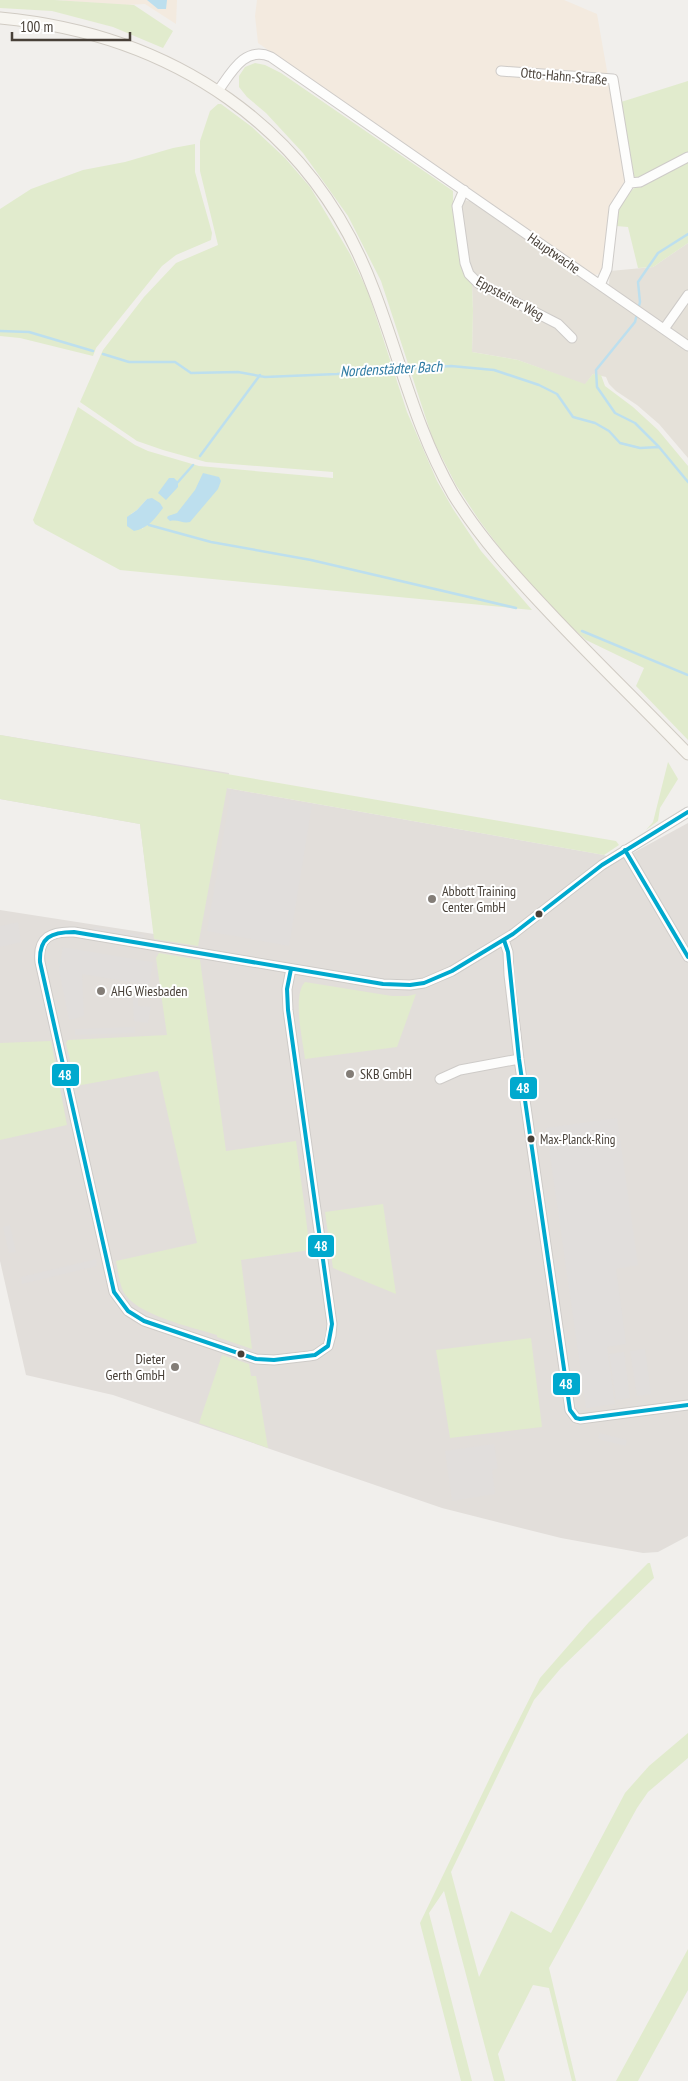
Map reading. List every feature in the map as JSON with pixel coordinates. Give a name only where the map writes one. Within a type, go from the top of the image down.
[{"type":"main road","points":[[0,18],[68,28],[123,43],[172,64],[218,91],[254,119],[288,151],[330,204],[365,266],[420,426],[441,471],[480,534],[515,576],[688,754]]},
{"type":"street","name":"Hauptwache","points":[[218,91],[237,64],[250,54],[264,54],[688,346]]},
{"type":"street","name":"Otto-Hahn-Straße","points":[[501,70],[613,79],[630,183]]},
{"type":"street","points":[[600,284],[607,269],[614,208],[630,183],[640,182],[688,157]]},
{"type":"street","name":"Eppsteiner Weg","points":[[464,190],[457,206],[465,263],[469,274],[478,283],[558,324],[572,338]]},
{"type":"street","points":[[664,329],[688,294]]},
{"type":"street","points":[[676,818],[688,807]]},
{"type":"street","points":[[291,969],[287,989],[288,1010],[332,1324],[328,1346],[315,1355],[264,1360],[240,1354],[144,1321],[128,1311],[114,1292],[48,1000],[40,951],[43,942],[52,935],[63,931],[74,932],[383,984],[410,985],[443,976],[504,940],[578,882],[625,850],[688,812]]},
{"type":"street","points":[[625,850],[688,956]]},
{"type":"street","points":[[504,940],[508,952],[508,975],[519,1060],[570,1410],[576,1418],[580,1419],[688,1405]]},
{"type":"street","points":[[440,1079],[460,1070],[519,1060]]},
{"type":"shaded area","points":[[54,0],[177,0],[176,24],[145,4],[126,5]]},
{"type":"shaded area","points":[[257,0],[564,0],[597,14],[626,179],[609,207],[603,266],[599,274],[594,275],[258,43],[255,16]]},
{"type":"shaded area","points":[[464,200],[470,201],[605,293],[609,284],[610,271],[653,267],[688,243],[688,458],[659,424],[637,405],[616,391],[609,384],[606,377],[593,374],[585,385],[518,360],[472,352],[472,284],[460,207]]},
{"type":"shaded area","points":[[0,735],[229,773],[227,788],[604,855],[618,861],[688,823],[688,1536],[658,1552],[643,1553],[561,1538],[442,1508],[113,1395],[26,1375],[0,1261],[0,910],[154,934],[140,824],[0,799]]},
{"type":"shaded area","points":[[231,790],[312,805],[289,946],[207,931]]},
{"type":"shaded area","points":[[18,922],[21,942],[0,947],[0,926]]},
{"type":"shaded area","points":[[94,927],[144,935],[144,938],[93,930]]},
{"type":"shaded area","points":[[63,947],[153,962],[149,985],[82,974],[84,1016],[69,1020],[59,970]]},
{"type":"shaded area","points":[[32,953],[35,953],[53,1036],[50,1036]]},
{"type":"shaded area","points":[[138,986],[138,1006],[151,1007],[148,1023],[134,1021],[132,987]]},
{"type":"shaded area","points":[[135,1027],[135,1033],[75,1035],[75,1029]]},
{"type":"shaded area","points":[[617,1118],[638,1265],[616,1269],[626,1344],[607,1347],[615,1404],[586,1408],[546,1128]]},
{"type":"shaded area","points":[[10,1225],[16,1252],[9,1253],[3,1227]]},
{"type":"shaded area","points":[[96,1259],[97,1266],[22,1284],[21,1277]]},
{"type":"shaded area","points":[[645,1349],[651,1394],[637,1396],[630,1351]]},
{"type":"shaded area","points":[[624,1352],[630,1398],[616,1400],[609,1354]]},
{"type":"shaded area","points":[[599,1433],[627,1440],[626,1446],[598,1439]]},
{"type":"shaded area","points":[[494,1444],[498,1469],[492,1470],[495,1494],[452,1501],[445,1451]]},
{"type":"green space","points":[[0,0],[54,0],[134,5],[173,31],[163,48],[113,27],[52,11],[0,8]]},
{"type":"green space","points":[[255,63],[265,65],[281,73],[453,191],[463,272],[472,284],[472,352],[518,360],[585,384],[593,374],[601,375],[605,386],[633,407],[658,430],[688,466],[688,740],[636,686],[644,668],[586,640],[567,623],[508,559],[456,485],[433,440],[381,281],[348,216],[303,153],[239,87],[239,76],[245,67]]},
{"type":"green space","points":[[688,81],[688,154],[635,181],[621,102]]},
{"type":"green space","points":[[218,104],[221,104],[252,127],[285,158],[310,187],[350,254],[368,292],[407,412],[437,481],[481,551],[532,610],[120,570],[35,524],[33,520],[78,407],[135,445],[148,451],[199,466],[333,478],[333,472],[206,462],[163,450],[137,441],[80,402],[103,350],[144,297],[176,263],[218,245],[200,171],[200,141],[210,111]],"holes":[[[147,499],[143,529],[131,514]]]},
{"type":"green space","points":[[195,144],[195,172],[212,233],[211,240],[176,255],[162,266],[96,348],[93,356],[20,338],[0,336],[0,209],[31,189],[83,170],[125,162],[173,148]]},
{"type":"green space","points":[[688,161],[688,243],[653,267],[638,268],[628,227],[616,226],[618,208],[633,189]]},
{"type":"green space","points":[[0,735],[616,841],[619,845],[604,855],[227,788],[198,946],[154,939],[140,824],[0,799]]},
{"type":"green space","points":[[668,762],[678,779],[660,808],[658,821],[646,830],[653,822]]},
{"type":"green space","points":[[159,953],[200,960],[226,1151],[296,1141],[310,1250],[241,1260],[252,1349],[217,1337],[217,1335],[165,1319],[139,1307],[123,1291],[120,1280],[116,1261],[197,1243],[158,1071],[76,1086],[66,1043],[68,1040],[167,1035],[156,958]]},
{"type":"green space","points":[[305,982],[392,996],[416,994],[397,1047],[305,1059],[299,997]]},
{"type":"green space","points":[[51,1041],[67,1125],[0,1140],[0,1043]]},
{"type":"green space","points":[[383,1204],[396,1294],[333,1268],[325,1212]]},
{"type":"green space","points":[[531,1338],[542,1427],[450,1438],[436,1350]]},
{"type":"green space","points":[[222,1355],[249,1364],[251,1376],[256,1376],[268,1448],[199,1423]]},
{"type":"green space","points":[[650,1563],[654,1578],[561,1668],[534,1700],[451,1872],[479,1977],[511,1911],[551,1933],[625,1793],[649,1766],[688,1733],[688,1758],[648,1792],[637,1808],[549,1968],[576,2081],[572,2081],[549,1988],[533,1985],[498,2054],[505,2081],[494,2081],[444,1891],[429,1913],[472,2081],[461,2081],[420,1923],[540,1678],[589,1622]]},
{"type":"green space","points":[[688,1949],[688,1990],[638,2081],[616,2081]]},
{"type":"water","points":[[147,0],[167,0],[166,9],[158,9]]},
{"type":"water","points":[[203,473],[219,477],[221,481],[218,489],[190,522],[170,521],[167,518],[168,516],[177,513],[195,490]]},
{"type":"water","points":[[169,478],[174,478],[178,482],[178,487],[166,500],[158,493]]},
{"type":"water","points":[[152,498],[160,503],[163,508],[150,523],[134,531],[127,526],[127,517],[147,499]]},
{"type":"waterway","points":[[688,234],[658,253],[638,282],[640,302],[635,322],[596,370],[597,387],[615,413],[635,423],[659,447],[688,482]]},
{"type":"waterway","name":"Nordenstädter Bach","points":[[0,331],[29,332],[93,351]]},
{"type":"waterway","name":"Nordenstädter Bach","points":[[103,354],[129,362],[175,362],[191,373],[238,372],[265,377],[399,369]]},
{"type":"waterway","name":"Nordenstädter Bach","points":[[404,369],[451,366],[494,370],[539,385],[557,394],[573,417],[595,423],[609,431],[620,443],[640,448],[659,447]]},
{"type":"waterway","points":[[200,456],[260,375]]},
{"type":"waterway","points":[[178,482],[193,465]]},
{"type":"waterway","points":[[149,525],[211,542],[311,560],[516,608]]},
{"type":"waterway","points":[[582,631],[688,675]]},
{"type":"transit line","name":"48","points":[[291,969],[287,989],[288,1010],[332,1324],[328,1346],[315,1355],[274,1360],[256,1359],[144,1321],[128,1311],[114,1292],[40,962],[40,954],[44,942],[53,935],[74,932],[383,984],[410,985],[424,983],[452,971],[513,934],[602,865],[688,812]]},
{"type":"transit line","name":"48","points":[[625,850],[688,957]]},
{"type":"transit line","name":"48","points":[[504,940],[508,952],[519,1059],[570,1410],[576,1418],[580,1419],[688,1405]]},
{"type":"place","name":"Abbott Training Center GmbH","points":[[432,899]]},
{"type":"place","name":"AHG Wiesbaden","points":[[101,991]]},
{"type":"place","name":"SKB GmbH","points":[[350,1074]]},
{"type":"place","name":"Max-Planck-Ring","points":[[531,1139]]},
{"type":"place","name":"Dieter Gerth GmbH","points":[[175,1367]]}]
